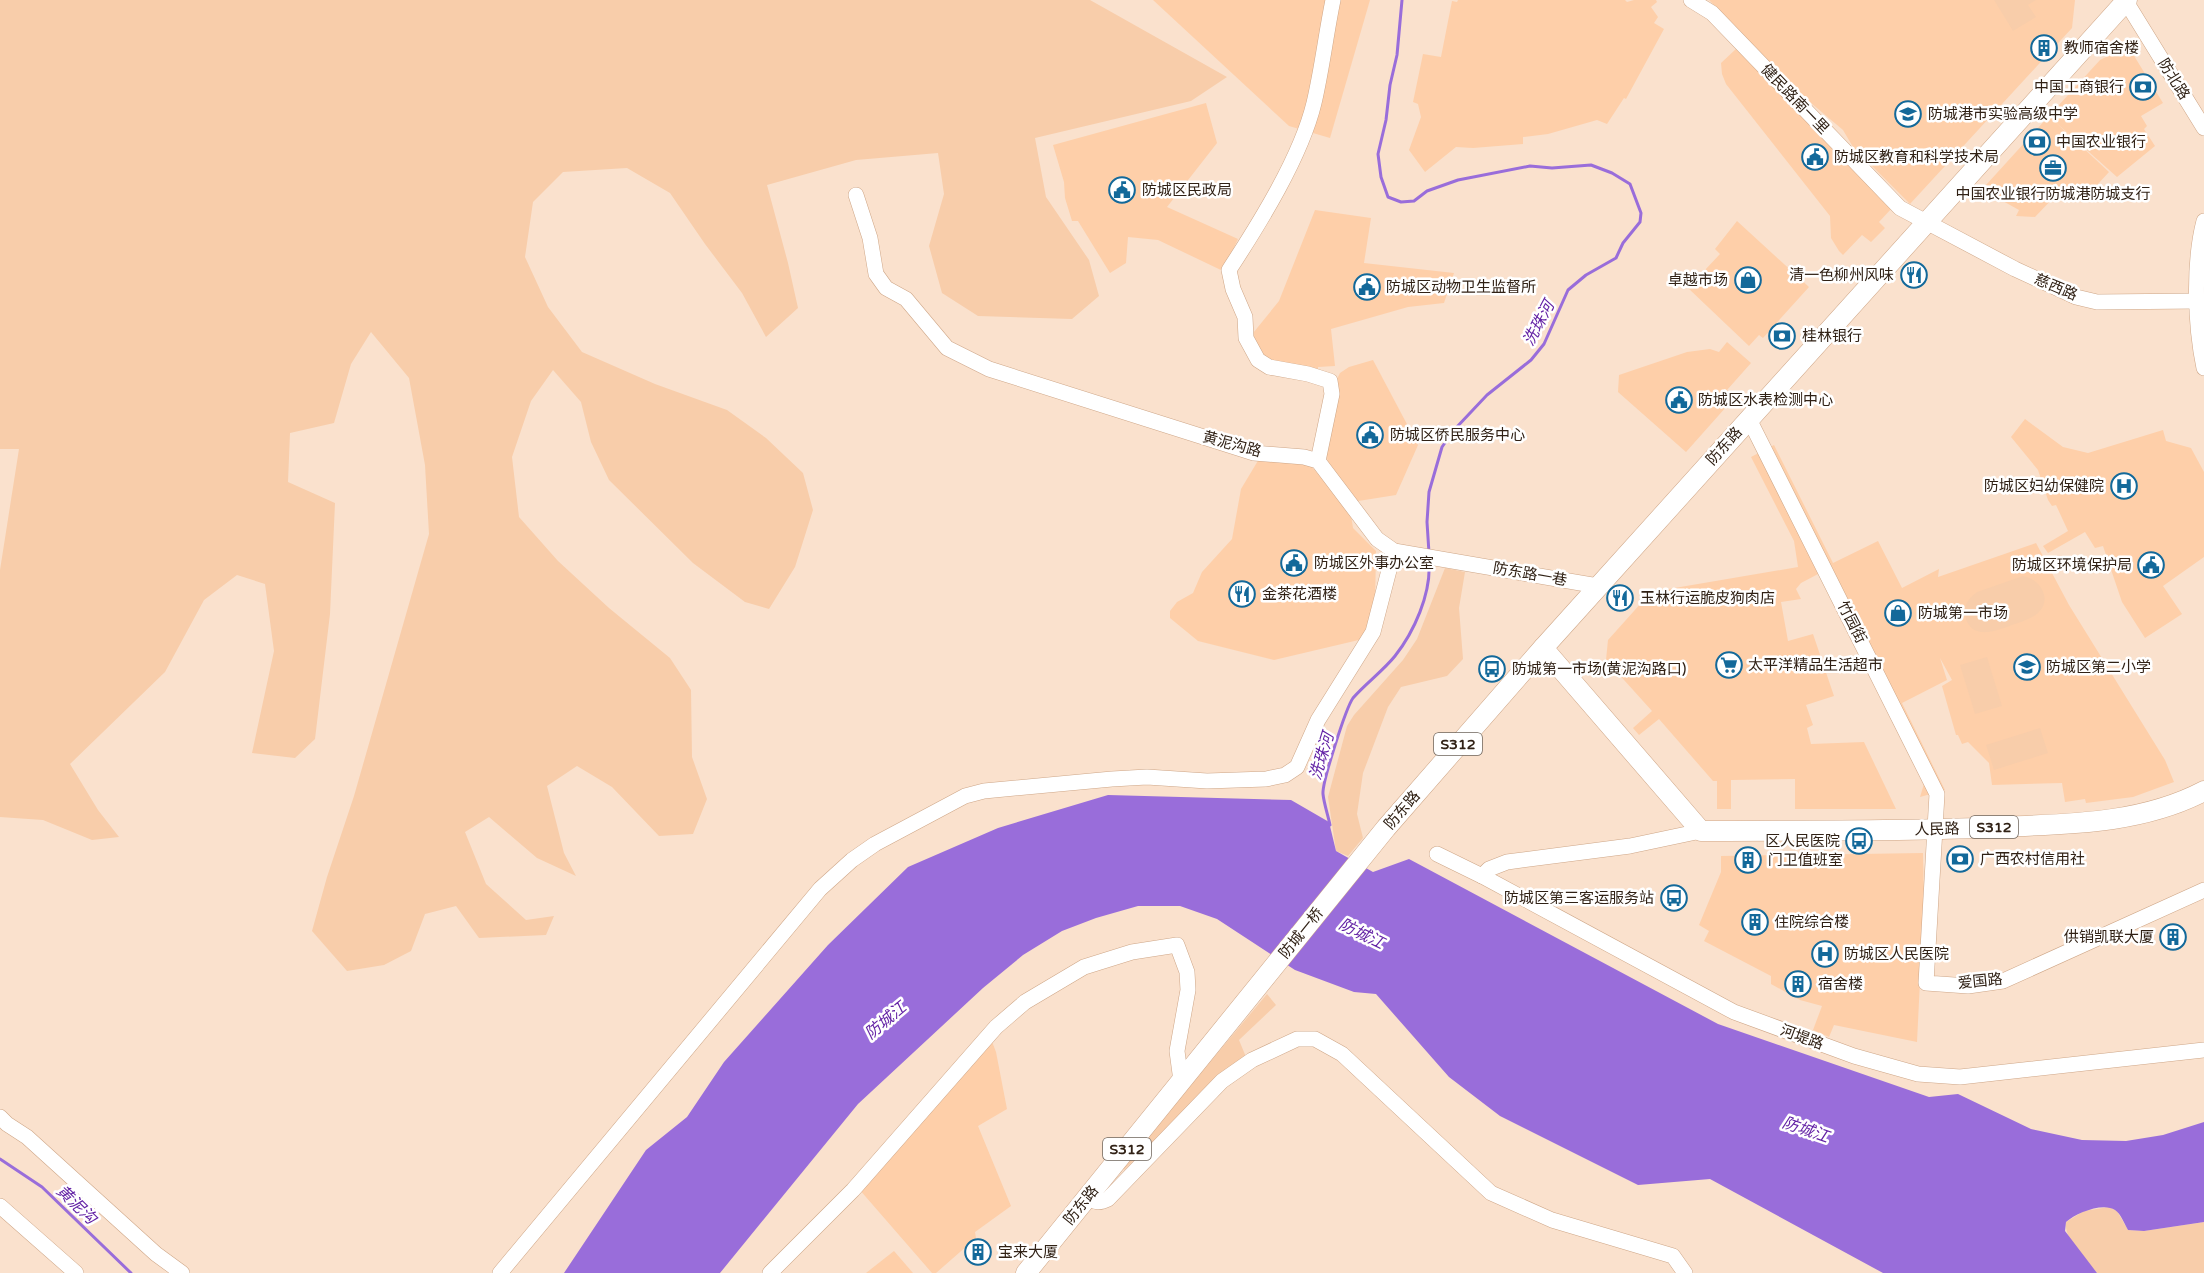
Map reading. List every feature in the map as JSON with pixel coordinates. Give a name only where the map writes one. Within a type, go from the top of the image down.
[{"type":"main road","name":"防东路","points":[[1375,841],[1598,586],[2126,0]]},
{"type":"main road","points":[[1543,648],[1701,831]]},
{"type":"main road","name":"人民路","points":[[1701,831],[1935,830],[2076,824],[2134,816],[2193,797],[2204,791]]},
{"type":"main road","name":"防城一桥","points":[[1227,1025],[1375,841]]},
{"type":"main road","name":"防东路","points":[[1026,1273],[1227,1025]]},
{"type":"street","points":[[500,1273],[820,889],[852,860],[875,844],[965,796],[984,791],[1147,777],[1207,781],[1266,779],[1285,775],[1297,767],[1318,720],[1373,632],[1394,551],[1377,539],[1318,461],[1332,394],[1330,381],[1308,374],[1269,367],[1258,360],[1246,338],[1245,317],[1233,289],[1229,270],[1249,241],[1294,156],[1313,105],[1333,0]]},
{"type":"street","name":"健民路南一里","points":[[1690,0],[1712,13],[1900,208],[1927,221]]},
{"type":"street","name":"防北路","points":[[2126,0],[2204,128]]},
{"type":"street","name":"黄泥沟路","points":[[856,195],[870,238],[876,274],[885,288],[906,299],[947,348],[989,369],[1254,453],[1304,457],[1318,461]]},
{"type":"street","name":"慈西路","points":[[1927,221],[2015,269],[2076,297],[2097,302],[2198,301]]},
{"type":"street","points":[[2204,221],[2198,249],[2199,343],[2204,368]]},
{"type":"street","name":"竹园街","points":[[1749,419],[1937,794],[1935,830]]},
{"type":"street","name":"防东路一巷","points":[[1394,551],[1598,586]]},
{"type":"street","name":"爱国路","points":[[1935,830],[1926,983],[1968,986],[2003,981],[2204,890]]},
{"type":"street","name":"人民路","points":[[1482,876],[1489,869],[1508,862],[1630,846],[1701,831]]},
{"type":"street","name":"河堤路","points":[[1437,854],[1734,1012],[1854,1056],[1918,1074],[1960,1077],[2204,1050]]},
{"type":"street","points":[[770,1273],[853,1190],[996,1028],[1025,1002],[1084,967],[1132,952],[1177,945],[1187,972],[1188,990],[1177,1051],[1181,1081]]},
{"type":"street","points":[[1088,1197],[1093,1201],[1101,1202],[1108,1199],[1222,1081],[1252,1060],[1279,1046],[1297,1039],[1315,1038],[1342,1054],[1491,1193],[1552,1220],[1673,1256],[1685,1273]]},
{"type":"street","points":[[0,1117],[27,1137],[156,1254],[182,1273]]},
{"type":"street","points":[[0,1206],[76,1273]]},
{"type":"shaded area","points":[[0,0],[1090,0],[1227,77],[1191,101],[1035,138],[1046,197],[1089,260],[1099,296],[1072,319],[978,316],[942,293],[929,246],[944,194],[938,153],[856,160],[767,185],[798,308],[766,337],[742,293],[670,193],[627,168],[563,172],[533,202],[525,257],[548,307],[582,352],[655,384],[727,410],[766,438],[803,473],[813,510],[795,567],[769,609],[745,602],[693,563],[609,480],[591,442],[581,402],[553,370],[531,401],[512,457],[519,517],[558,561],[609,608],[670,658],[691,690],[692,757],[707,799],[693,834],[659,836],[612,787],[577,766],[547,786],[564,853],[576,876],[537,858],[489,817],[465,832],[486,884],[526,920],[554,916],[546,935],[479,938],[456,906],[425,914],[411,951],[384,965],[347,971],[312,931],[354,796],[429,534],[425,465],[409,378],[371,332],[351,364],[334,423],[290,433],[288,482],[335,503],[330,614],[315,739],[295,758],[252,753],[274,651],[265,584],[237,575],[204,600],[165,672],[70,764],[98,810],[119,837],[92,840],[43,820],[0,817],[0,570],[19,449],[0,449]]},
{"type":"shaded area","points":[[1153,0],[1370,0],[1330,138],[1289,126]]},
{"type":"shaded area","points":[[1458,0],[1625,0],[1627,2],[1656,0],[1657,2],[1651,7],[1658,17],[1654,23],[1664,29],[1626,99],[1624,98],[1607,124],[1597,120],[1548,134],[1523,137],[1523,144],[1456,147],[1425,172],[1409,150],[1421,117],[1418,104],[1413,102],[1423,54],[1441,57],[1452,1],[1457,2]]},
{"type":"shaded area","name":"防城港市实验高级中学","points":[[1709,0],[2075,0],[2072,28],[1910,204],[1853,147],[1843,130],[1805,98]]},
{"type":"shaded area","points":[[1994,0],[2036,0],[2028,5],[2036,17],[2013,31]]},
{"type":"shaded area","points":[[2128,46],[2163,103],[2141,116],[2147,126],[2144,129],[2155,146],[2117,177],[2052,119],[2109,172],[2087,196],[2057,194],[2035,217],[2016,216],[2019,210],[1992,195],[1995,191],[1986,185],[2100,60]]},
{"type":"shaded area","name":"防城区教育和科学技术局","points":[[1737,48],[1892,208],[1879,222],[1885,228],[1871,242],[1862,235],[1843,255],[1839,251],[1831,238],[1830,216],[1726,84],[1721,63]]},
{"type":"shaded area","name":"防城区民政局","points":[[1206,103],[1217,143],[1167,207],[1238,239],[1223,271],[1158,240],[1128,237],[1126,263],[1110,273],[1078,221],[1072,221],[1053,145]]},
{"type":"shaded area","name":"防城区动物卫生监督所","points":[[1315,210],[1371,218],[1364,263],[1454,273],[1444,303],[1408,307],[1331,329],[1335,366],[1318,367],[1318,374],[1272,363],[1257,352],[1249,338],[1279,301]]},
{"type":"shaded area","name":"卓越市场","points":[[1737,221],[1809,287],[1763,338],[1759,335],[1749,346],[1688,288],[1720,254],[1715,249]]},
{"type":"shaded area","name":"防城区水表检测中心","points":[[1727,342],[1751,363],[1727,390],[1735,397],[1686,452],[1618,392],[1619,375],[1687,352],[1710,349],[1719,352]]},
{"type":"shaded area","name":"防城区侨民服务中心","points":[[1373,360],[1418,445],[1396,495],[1352,502],[1330,473],[1326,452],[1334,385],[1340,373],[1349,367]]},
{"type":"shaded area","name":"防城区妇幼保健院","points":[[2025,419],[2063,447],[2088,453],[2163,430],[2166,441],[2191,448],[2204,472],[2204,557],[2163,586],[2182,614],[2145,638],[2122,602],[2103,546],[2095,548],[2085,532],[2048,553],[2043,546],[2068,531],[2056,505],[2052,506],[2048,500],[2038,470],[2011,437]]},
{"type":"shaded area","points":[[1774,445],[1833,563],[1878,541],[1902,588],[1939,569],[1938,577],[2036,543],[2069,605],[2165,760],[2174,782],[2133,797],[2086,803],[2085,799],[2065,802],[2062,783],[1992,785],[1989,763],[1968,742],[1962,744],[1956,735],[1942,686],[1952,680],[1940,658],[1947,680],[1902,703],[1945,790],[1920,797],[1924,784],[1820,573],[1801,583],[1796,589],[1801,599],[1781,602],[1788,641],[1813,634],[1834,696],[1806,705],[1813,725],[1807,728],[1811,744],[1864,742],[1896,809],[1795,809],[1795,779],[1731,780],[1731,809],[1717,809],[1717,781],[1713,781],[1659,719],[1639,735],[1633,728],[1652,711],[1606,660],[1608,640],[1651,592],[1798,567],[1794,541],[1751,457]]},
{"type":"shaded area","name":"防城区外事办公室","points":[[1259,459],[1310,465],[1350,509],[1353,528],[1376,551],[1375,606],[1363,639],[1274,660],[1198,641],[1170,618],[1170,611],[1177,602],[1193,593],[1202,572],[1232,539],[1241,489]]},
{"type":"shaded area","points":[[1445,568],[1465,572],[1459,608],[1463,659],[1447,676],[1401,687],[1388,707],[1363,773],[1357,814],[1363,838],[1348,856],[1336,851],[1328,797],[1347,726],[1403,660],[1417,639]]},
{"type":"shaded area","points":[[2023,576],[2035,581],[2042,590],[2044,602],[2038,613],[1992,631],[1978,631],[1968,624],[1965,612],[1967,602],[1971,597],[1977,592]]},
{"type":"shaded area","points":[[1987,657],[2002,706],[1975,714],[1960,665]]},
{"type":"shaded area","points":[[2040,728],[2048,753],[1994,770],[1986,745]]},
{"type":"shaded area","name":"防城区人民医院","points":[[1923,853],[1924,900],[1917,1042],[1834,1025],[1829,1037],[1813,1030],[1822,1006],[1800,1000],[1771,984],[1771,976],[1704,941],[1709,931],[1699,925],[1721,872],[1721,856]]},
{"type":"shaded area","points":[[1267,994],[1276,1005],[1239,1040],[1246,1057],[1217,1079],[1124,1170],[1122,1167]]},
{"type":"shaded area","points":[[991,1039],[996,1052],[1007,1109],[978,1126],[1011,1206],[975,1232],[976,1238],[936,1273],[932,1273],[859,1189]]},
{"type":"shaded area","points":[[2109,1207],[2117,1211],[2128,1230],[2144,1231],[2204,1222],[2204,1273],[2097,1273],[2072,1243],[2066,1229],[2066,1222],[2084,1211]]},
{"type":"shaded area","points":[[894,1251],[913,1273],[866,1273]]},
{"type":"water","name":"防城江","points":[[1108,795],[1291,800],[1329,822],[1336,851],[1373,872],[1409,859],[1718,1024],[1929,1097],[1958,1094],[2031,1129],[2082,1140],[2126,1141],[2163,1135],[2204,1122],[2204,1222],[2144,1231],[2128,1230],[2119,1214],[2110,1208],[2097,1208],[2076,1215],[2066,1222],[2065,1231],[2097,1273],[1883,1273],[1710,1179],[1638,1185],[1500,1116],[1449,1077],[1376,994],[1354,992],[1295,970],[1217,919],[1180,906],[1138,906],[1062,931],[1023,955],[983,988],[858,1104],[720,1273],[564,1273],[646,1150],[687,1117],[724,1062],[828,945],[908,867],[998,828]]},
{"type":"waterway","name":"洗珠河","points":[[1402,0],[1397,55],[1378,154],[1381,177],[1388,197],[1401,202],[1414,201],[1427,191],[1458,180],[1530,166],[1552,168],[1591,165],[1612,173],[1630,184],[1641,213],[1640,222],[1623,243],[1616,258],[1586,275],[1568,290],[1544,344],[1531,360],[1487,395],[1454,430],[1442,447],[1429,492],[1427,522],[1429,553]]},
{"type":"waterway","name":"洗珠河","points":[[1330,825],[1323,794],[1330,761],[1345,716],[1353,698],[1390,661],[1409,636],[1424,600],[1429,563]]},
{"type":"waterway","name":"黄泥沟","points":[[0,1159],[42,1187],[131,1273]]},
{"type":"place","name":"教师宿舍楼","points":[[2044,48]]},
{"type":"place","name":"中国工商银行","points":[[2143,87]]},
{"type":"place","name":"防城港市实验高级中学","points":[[1908,114]]},
{"type":"place","name":"中国农业银行","points":[[2037,142]]},
{"type":"place","name":"防城区教育和科学技术局","points":[[1815,157]]},
{"type":"place","name":"中国农业银行防城港防城支行","points":[[2053,168]]},
{"type":"place","name":"防城区民政局","points":[[1122,190]]},
{"type":"place","name":"清一色柳州风味","points":[[1914,275]]},
{"type":"place","name":"卓越市场","points":[[1748,280]]},
{"type":"place","name":"防城区动物卫生监督所","points":[[1367,287]]},
{"type":"place","name":"桂林银行","points":[[1782,336]]},
{"type":"place","name":"防城区水表检测中心","points":[[1679,400]]},
{"type":"place","name":"防城区侨民服务中心","points":[[1370,435]]},
{"type":"place","name":"防城区妇幼保健院","points":[[2124,486]]},
{"type":"place","name":"防城区外事办公室","points":[[1294,563]]},
{"type":"place","name":"防城区环境保护局","points":[[2151,565]]},
{"type":"place","name":"金茶花酒楼","points":[[1242,594]]},
{"type":"place","name":"玉林行运脆皮狗肉店","points":[[1620,598]]},
{"type":"place","name":"防城第一市场","points":[[1898,613]]},
{"type":"place","name":"太平洋精品生活超市","points":[[1729,665]]},
{"type":"place","name":"防城区第二小学","points":[[2027,667]]},
{"type":"place","name":"防城第一市场(黄泥沟路口)","points":[[1492,669]]},
{"type":"place","name":"区人民医院","points":[[1859,841]]},
{"type":"place","name":"广西农村信用社","points":[[1960,859]]},
{"type":"place","name":"门卫值班室","points":[[1748,860]]},
{"type":"place","name":"防城区第三客运服务站","points":[[1674,898]]},
{"type":"place","name":"住院综合楼","points":[[1755,922]]},
{"type":"place","name":"供销凯联大厦","points":[[2173,937]]},
{"type":"place","name":"防城区人民医院","points":[[1825,954]]},
{"type":"place","name":"宿舍楼","points":[[1798,984]]},
{"type":"place","name":"宝来大厦","points":[[978,1252]]}]
